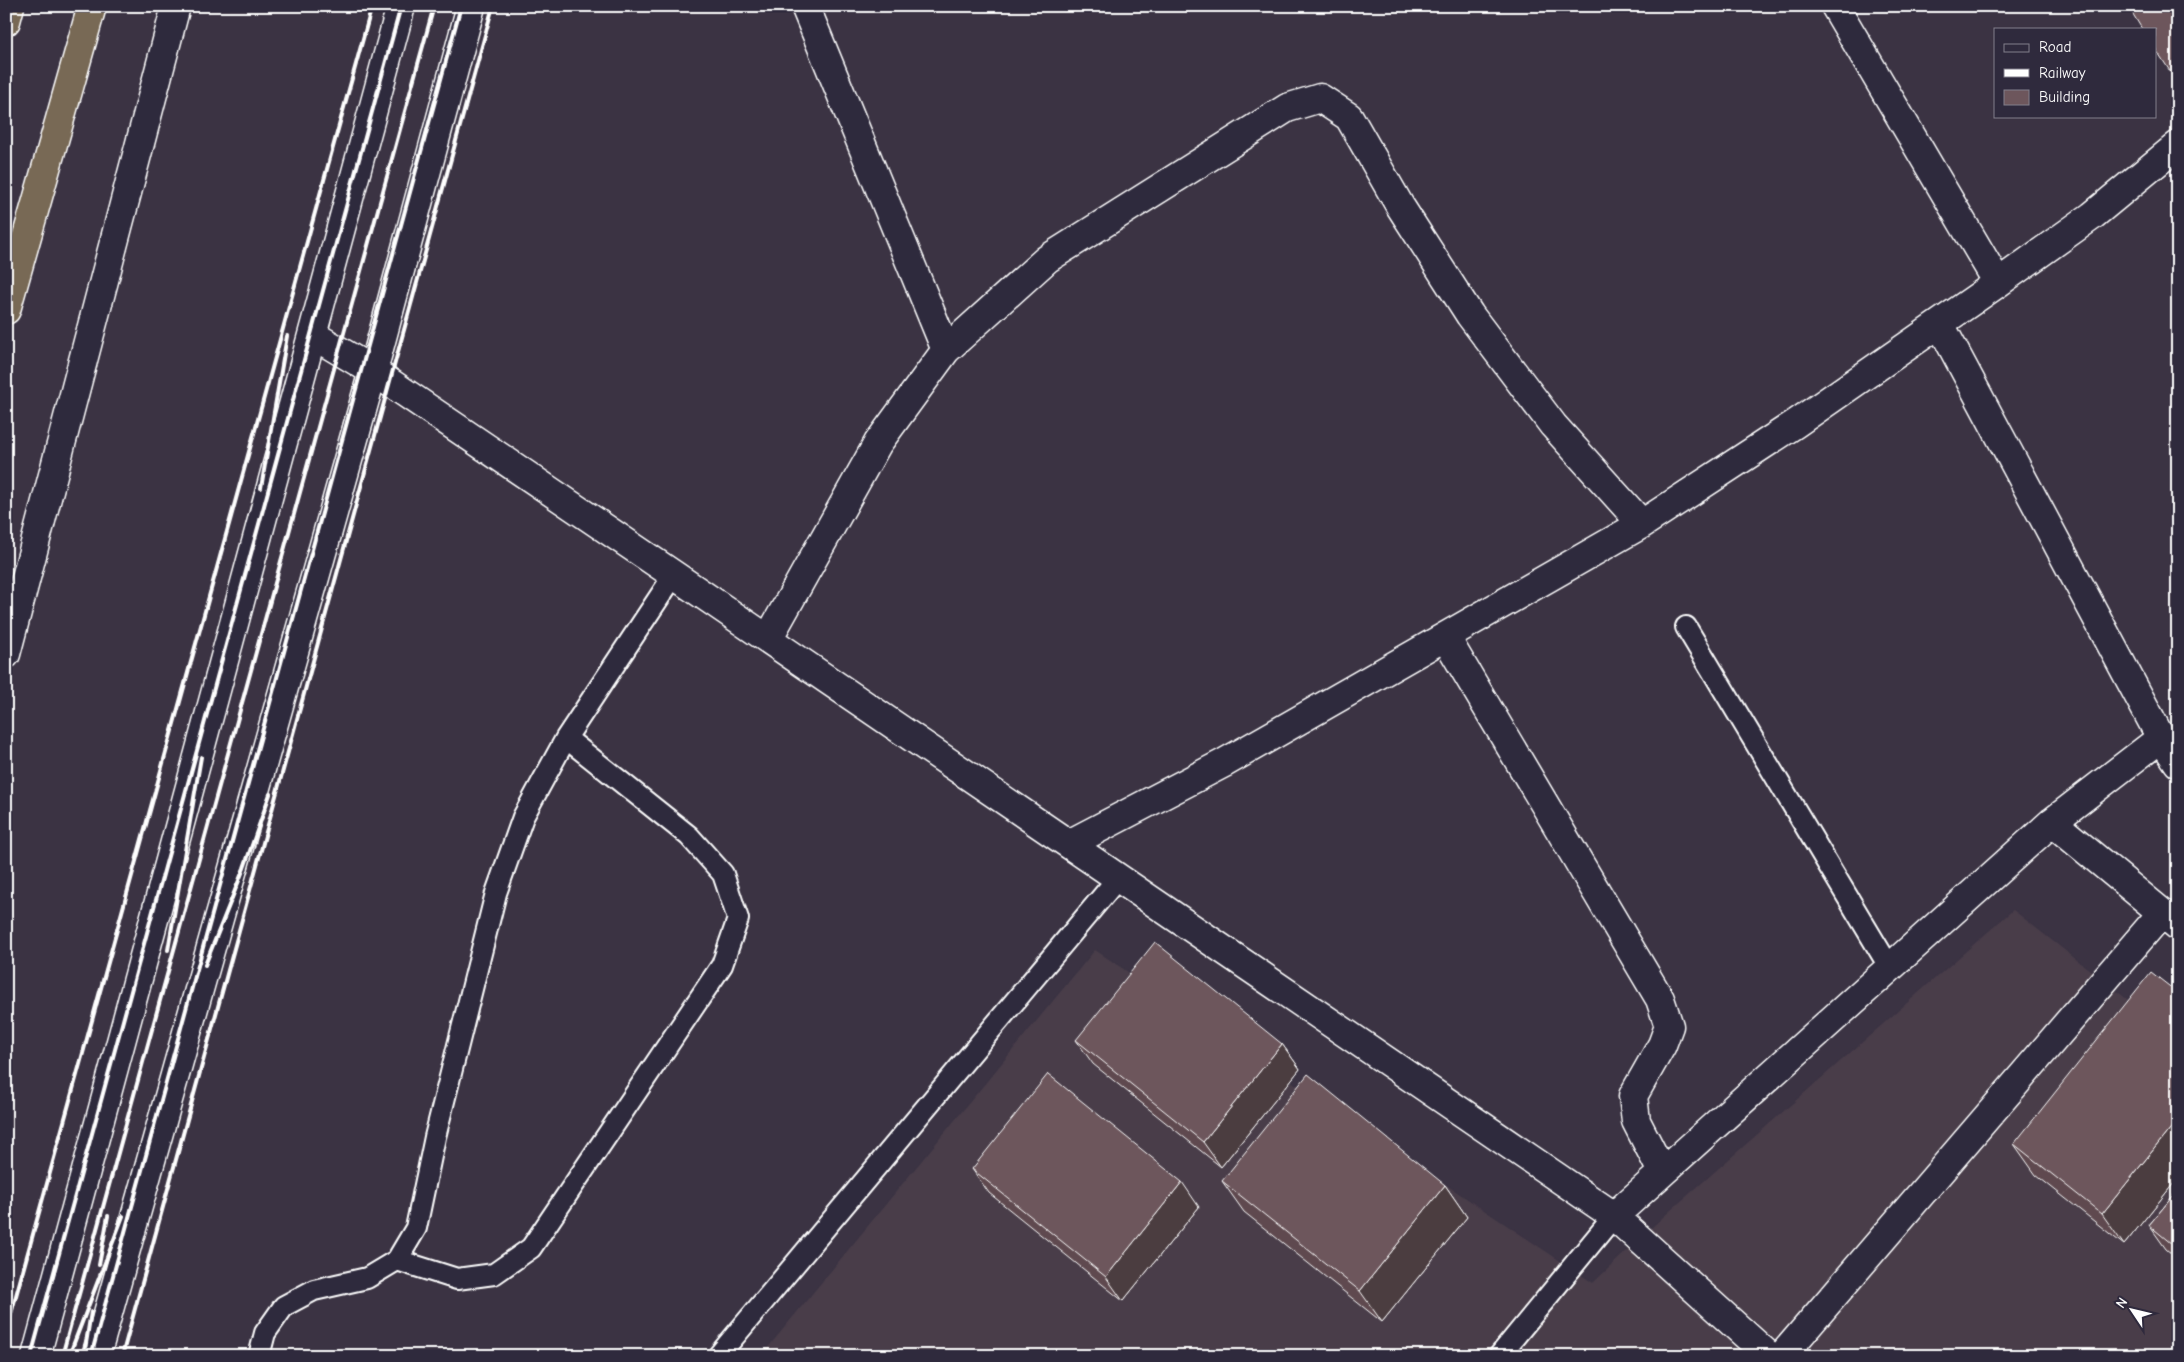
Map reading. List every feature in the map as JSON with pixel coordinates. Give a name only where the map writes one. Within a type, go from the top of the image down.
[{"type":"highway","points":[[6,21],[10,6]]},
{"type":"highway","points":[[6,310],[92,6]]},
{"type":"street","points":[[6,654],[176,6]]},
{"type":"street","points":[[36,1356],[401,6]]},
{"type":"street","points":[[96,1356],[373,371],[471,6]]},
{"type":"street","points":[[805,6],[946,350]]},
{"type":"street","points":[[1835,6],[1998,283]]},
{"type":"street","points":[[768,640],[878,443],[946,350],[1047,259],[1287,108],[1320,98],[1348,116],[1400,206],[1470,315],[1553,425],[1642,524]]},
{"type":"street","points":[[1069,844],[1224,763],[1446,638],[1642,524],[1795,424],[1998,283],[2092,216],[2178,145]]},
{"type":"street","points":[[1940,324],[2161,738],[2178,763]]},
{"type":"street","points":[[313,335],[373,371],[1614,1216],[1769,1356]]},
{"type":"street","points":[[1446,638],[1660,999],[1669,1026],[1662,1045],[1633,1096],[1636,1121],[1662,1172]]},
{"type":"street","points":[[1614,1216],[2052,822],[2161,738]]},
{"type":"street","points":[[1782,1356],[2170,920],[2052,822]]},
{"type":"lane","points":[[259,1356],[265,1333],[284,1306],[314,1290],[367,1278],[397,1260],[416,1228],[435,1137],[496,894],[523,817],[566,738],[674,575]]},
{"type":"lane","points":[[1686,627],[1890,968]]},
{"type":"lane","points":[[397,1260],[457,1279],[494,1274],[531,1248],[722,965],[738,919],[723,874],[688,836],[566,738]]},
{"type":"lane","points":[[718,1356],[1118,878]]},
{"type":"lane","points":[[1499,1356],[1614,1216]]},
{"type":"shaded area","points":[[2013,910],[2178,1039],[2178,1356],[761,1356],[1095,950],[1593,1283],[1662,1218]]},
{"type":"building","points":[[2128,6],[2178,6],[2177,82],[2156,50],[2156,28],[2141,28]]},
{"type":"building","points":[[1155,942],[1282,1044],[1203,1142],[1076,1040]]},
{"type":"building","points":[[2151,972],[2178,993],[2178,1119],[2102,1214],[2014,1144]]},
{"type":"building","points":[[1048,1074],[1182,1182],[1106,1277],[972,1169]]},
{"type":"building","points":[[1308,1074],[1445,1185],[1360,1291],[1222,1181]]},
{"type":"building","points":[[2178,1190],[2178,1249],[2149,1225]]},
{"type":"railway","points":[[6,1332],[372,6]]},
{"type":"railway","points":[[31,1356],[401,6]]},
{"type":"railway","points":[[62,1356],[434,6]]},
{"type":"railway","points":[[91,1356],[461,6]]},
{"type":"railway","points":[[122,1356],[493,6]]},
{"type":"railway","points":[[261,488],[287,336]]},
{"type":"railway","points":[[168,950],[201,757]]},
{"type":"railway","points":[[205,965],[244,868],[270,794]]},
{"type":"railway","points":[[99,1265],[108,1216]]},
{"type":"railway","points":[[69,1356],[123,1216]]},
{"type":"railway","points":[[84,1356],[91,1312]]}]
